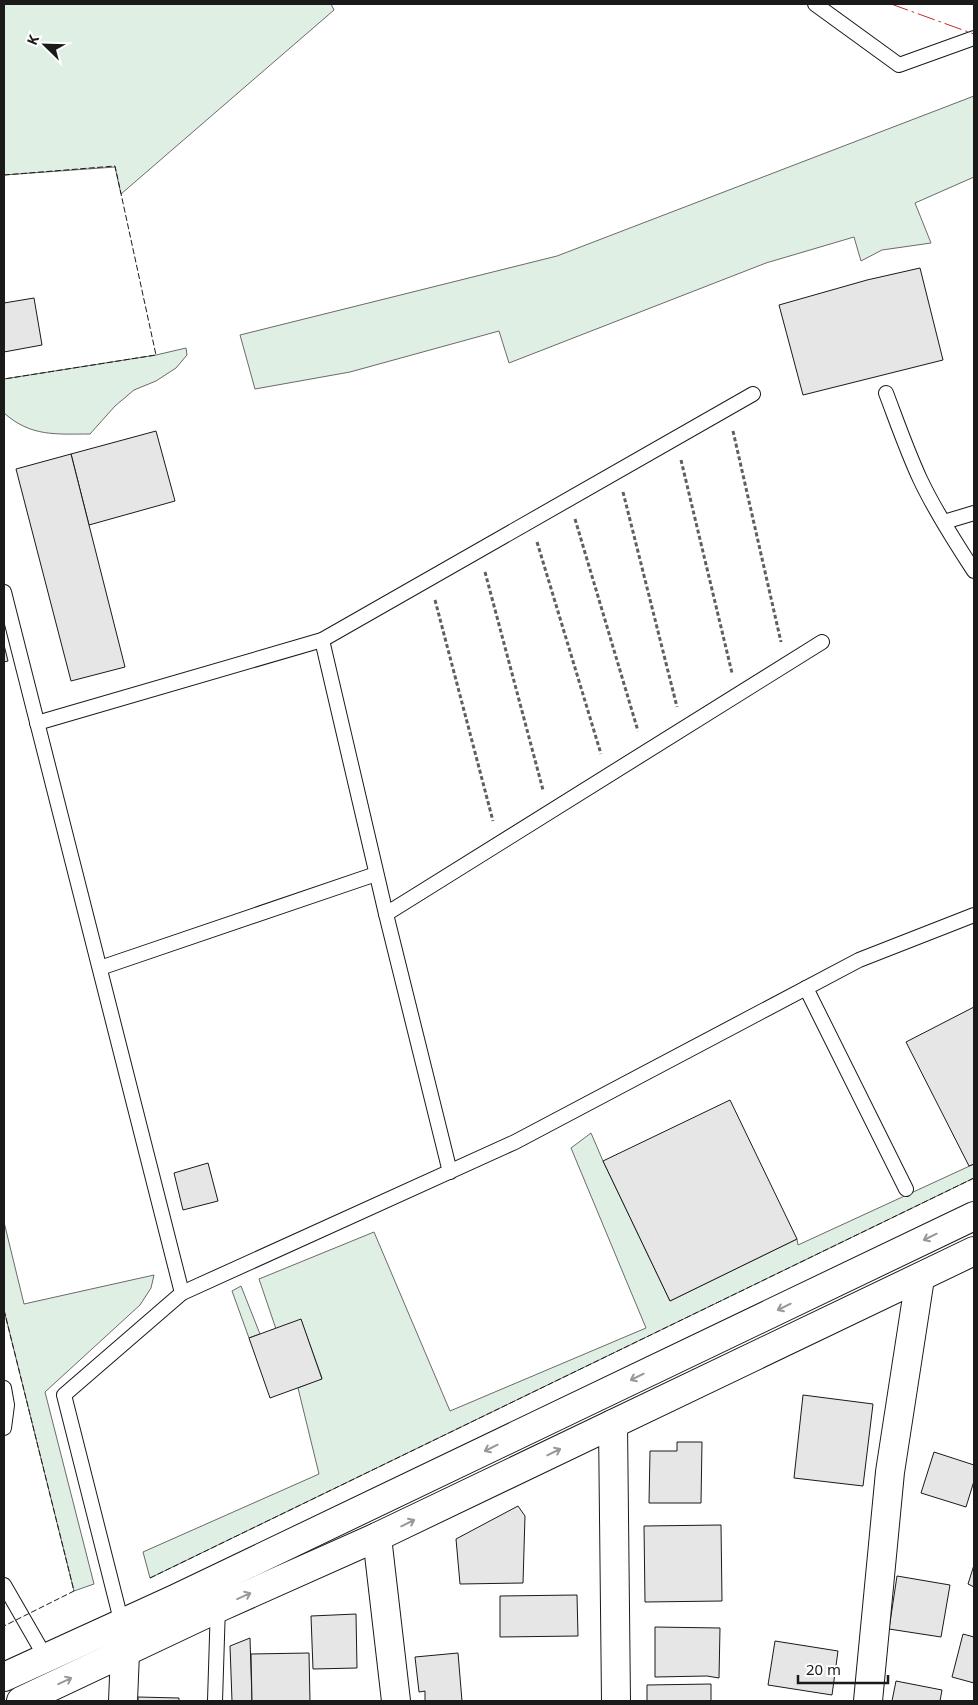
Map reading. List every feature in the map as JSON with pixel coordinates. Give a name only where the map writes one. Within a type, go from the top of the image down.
[{"type":"main road","points":[[4,1677],[122,1624],[974,1216]]},
{"type":"main road","points":[[21,1701],[218,1608],[377,1538],[974,1251]]},
{"type":"main road","points":[[868,1701],[890,1472],[920,1278]]},
{"type":"main road","points":[[613,1424],[616,1701]]},
{"type":"main road","points":[[377,1538],[396,1701]]},
{"type":"main road","points":[[122,1624],[125,1653],[123,1701]]},
{"type":"lane","points":[[815,4],[899,65],[974,38]]},
{"type":"lane","points":[[886,393],[917,473],[974,571]]},
{"type":"lane","points":[[37,723],[322,640],[752,394]]},
{"type":"lane","points":[[944,522],[974,513]]},
{"type":"lane","points":[[4,592],[182,1294]]},
{"type":"lane","points":[[322,640],[376,874],[450,1172]]},
{"type":"lane","points":[[386,914],[822,642]]},
{"type":"lane","points":[[100,968],[376,874]]},
{"type":"lane","points":[[122,1624],[64,1395],[182,1294],[515,1142],[859,960],[974,915]]},
{"type":"lane","points":[[806,988],[906,1189]]},
{"type":"lane","points":[[4,1388],[7,1404],[4,1428]]},
{"type":"lane","points":[[215,1701],[218,1578]]},
{"type":"lane","points":[[4,1585],[46,1658]]},
{"type":"path","points":[[728,408],[786,664]]},
{"type":"path","points":[[676,438],[737,695]]},
{"type":"path","points":[[618,470],[683,729]]},
{"type":"path","points":[[569,498],[644,754]]},
{"type":"path","points":[[530,520],[608,776]]},
{"type":"path","points":[[479,549],[549,813]]},
{"type":"path","points":[[430,578],[499,844]]},
{"type":"green space","points":[[4,4],[331,4],[334,10],[121,194],[115,167],[4,175]]},
{"type":"green space","points":[[974,96],[974,177],[915,203],[931,243],[882,250],[861,261],[854,237],[766,263],[509,363],[499,331],[350,372],[255,389],[240,335],[557,256]]},
{"type":"green space","points":[[186,348],[187,355],[176,368],[156,381],[134,390],[115,406],[90,434],[44,433],[14,421],[4,413],[4,379],[156,355]]},
{"type":"green space","points":[[591,1133],[670,1301],[797,1239],[798,1245],[974,1164],[974,1178],[150,1578],[143,1552],[319,1474],[298,1388],[322,1378],[301,1320],[276,1329],[259,1279],[374,1232],[450,1411],[646,1328],[571,1148]]},
{"type":"green space","points":[[4,1222],[24,1304],[154,1275],[151,1288],[140,1305],[45,1392],[94,1584],[74,1591],[4,1310]]},
{"type":"green space","points":[[241,1286],[260,1334],[249,1338],[232,1291]]},
{"type":"building","points":[[920,268],[943,360],[803,395],[779,305],[867,280]]},
{"type":"building","points":[[34,298],[42,345],[4,352],[4,303]]},
{"type":"building","points":[[156,431],[175,501],[89,525],[71,454]]},
{"type":"building","points":[[71,454],[125,667],[71,681],[16,469]]},
{"type":"building","points":[[4,645],[8,661],[4,662]]},
{"type":"building","points":[[974,1007],[974,1164],[969,1166],[906,1042]]},
{"type":"building","points":[[730,1100],[797,1239],[670,1301],[603,1161]]},
{"type":"building","points":[[208,1163],[218,1201],[183,1210],[174,1173]]},
{"type":"building","points":[[301,1319],[322,1379],[270,1398],[249,1338]]},
{"type":"building","points":[[803,1395],[873,1404],[863,1486],[794,1478]]},
{"type":"building","points":[[677,1442],[702,1442],[701,1503],[649,1503],[650,1451],[677,1451]]},
{"type":"building","points":[[934,1452],[974,1465],[974,1481],[966,1507],[921,1493]]},
{"type":"building","points":[[518,1506],[525,1516],[523,1583],[460,1584],[456,1539]]},
{"type":"building","points":[[721,1525],[722,1601],[645,1602],[644,1526]]},
{"type":"building","points":[[974,1565],[974,1587],[968,1584]]},
{"type":"building","points":[[897,1576],[950,1585],[941,1637],[889,1629]]},
{"type":"building","points":[[577,1595],[578,1636],[500,1637],[500,1596]]},
{"type":"building","points":[[356,1614],[357,1668],[313,1669],[311,1616]]},
{"type":"building","points":[[655,1627],[720,1628],[719,1678],[707,1676],[655,1677]]},
{"type":"building","points":[[963,1634],[974,1637],[974,1683],[952,1677]]},
{"type":"building","points":[[250,1638],[252,1701],[232,1701],[230,1646]]},
{"type":"building","points":[[775,1641],[838,1651],[832,1695],[768,1685]]},
{"type":"building","points":[[309,1653],[310,1701],[252,1701],[251,1654]]},
{"type":"building","points":[[458,1653],[462,1701],[425,1701],[425,1691],[419,1692],[415,1657]]},
{"type":"building","points":[[896,1681],[942,1690],[940,1701],[892,1701]]},
{"type":"building","points":[[711,1684],[711,1701],[647,1701],[647,1685]]},
{"type":"building","points":[[138,1697],[179,1698],[179,1701],[138,1701]]},
{"type":"fence","points":[[4,175],[115,166],[156,355],[4,379]]},
{"type":"fence","points":[[150,1578],[974,1178]]},
{"type":"fence","points":[[4,1310],[74,1591],[4,1626]]},
{"type":"power","points":[[891,4],[974,34]]}]
